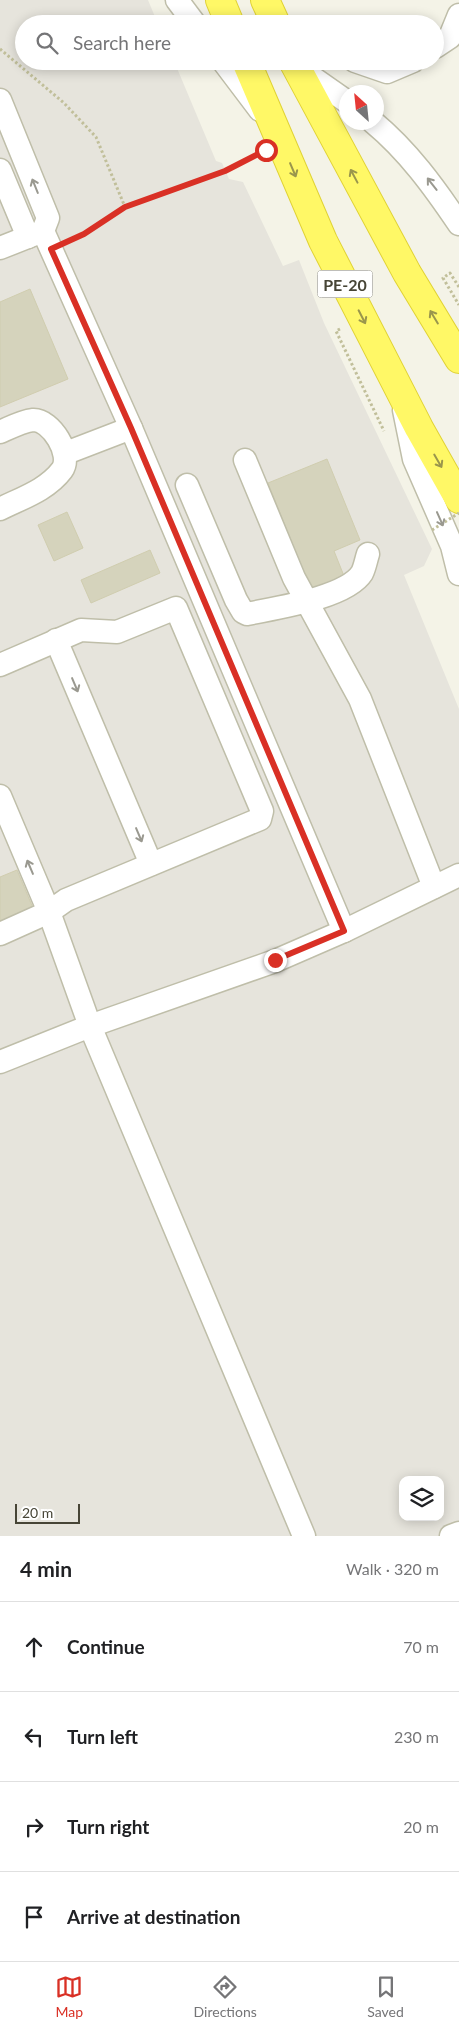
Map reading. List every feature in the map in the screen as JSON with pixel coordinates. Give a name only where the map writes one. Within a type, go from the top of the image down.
[{"type":"highway","points":[[220,0],[226,15]]},
{"type":"highway","points":[[265,0],[272,15]]},
{"type":"highway","name":"PE-20","points":[[249,70],[271,141],[399,390],[459,499]]},
{"type":"highway","points":[[297,70],[406,273],[459,359]]},
{"type":"lane","points":[[177,0],[188,15]]},
{"type":"lane","points":[[444,41],[450,37],[459,16]]},
{"type":"lane","points":[[228,70],[271,141]]},
{"type":"lane","points":[[303,70],[339,96]]},
{"type":"lane","points":[[0,100],[48,218],[40,239]]},
{"type":"lane","points":[[383,130],[433,184],[459,224]]},
{"type":"lane","points":[[0,170],[40,239],[131,428],[344,931]]},
{"type":"lane","points":[[0,248],[40,239]]},
{"type":"lane","points":[[399,390],[414,459],[452,546],[459,574]]},
{"type":"lane","points":[[0,432],[34,420],[50,426],[66,453],[63,468],[42,489],[0,508]]},
{"type":"lane","points":[[66,453],[131,428]]},
{"type":"lane","points":[[245,460],[294,578],[360,699],[434,887]]},
{"type":"lane","points":[[188,485],[243,612],[247,614],[307,602],[339,590],[355,581],[362,572],[368,554]]},
{"type":"lane","points":[[0,665],[81,630],[117,632],[176,608],[262,811],[260,819],[66,900],[49,912],[0,934]]},
{"type":"lane","points":[[56,640],[151,864]]},
{"type":"lane","points":[[0,796],[49,912],[90,1026],[304,1536]]},
{"type":"lane","points":[[0,1062],[90,1026],[275,960],[344,931],[459,875]]},
{"type":"lane","points":[[451,1536],[459,1533]]},
{"type":"path","points":[[0,48],[15,61]]},
{"type":"path","points":[[26,70],[64,103],[96,137],[125,207]]},
{"type":"path","points":[[40,239],[84,234],[125,207],[225,171],[271,141]]},
{"type":"path","points":[[459,287],[450,273],[443,278],[459,305]]},
{"type":"path","points":[[343,328],[336,331],[386,435]]},
{"type":"path","points":[[428,521],[432,530],[459,513]]},
{"type":"shaded area","points":[[0,0],[148,0],[154,15],[15,15],[15,70],[178,70],[216,161],[222,163],[229,179],[243,182],[283,266],[299,260],[324,323],[432,549],[424,566],[404,575],[459,709],[459,1536],[0,1536]]},
{"type":"building","points":[[30,289],[68,379],[0,407],[0,302]]},
{"type":"building","points":[[327,459],[360,540],[334,551],[346,581],[313,595],[268,483]]},
{"type":"building","points":[[67,512],[83,548],[54,561],[38,525]]},
{"type":"building","points":[[150,550],[160,573],[91,603],[81,580]]},
{"type":"building","points":[[17,870],[33,908],[0,922],[0,877]]},
{"type":"route","points":[[266,150],[225,171],[125,207],[84,234],[51,249],[131,428],[344,931],[275,960]]}]
